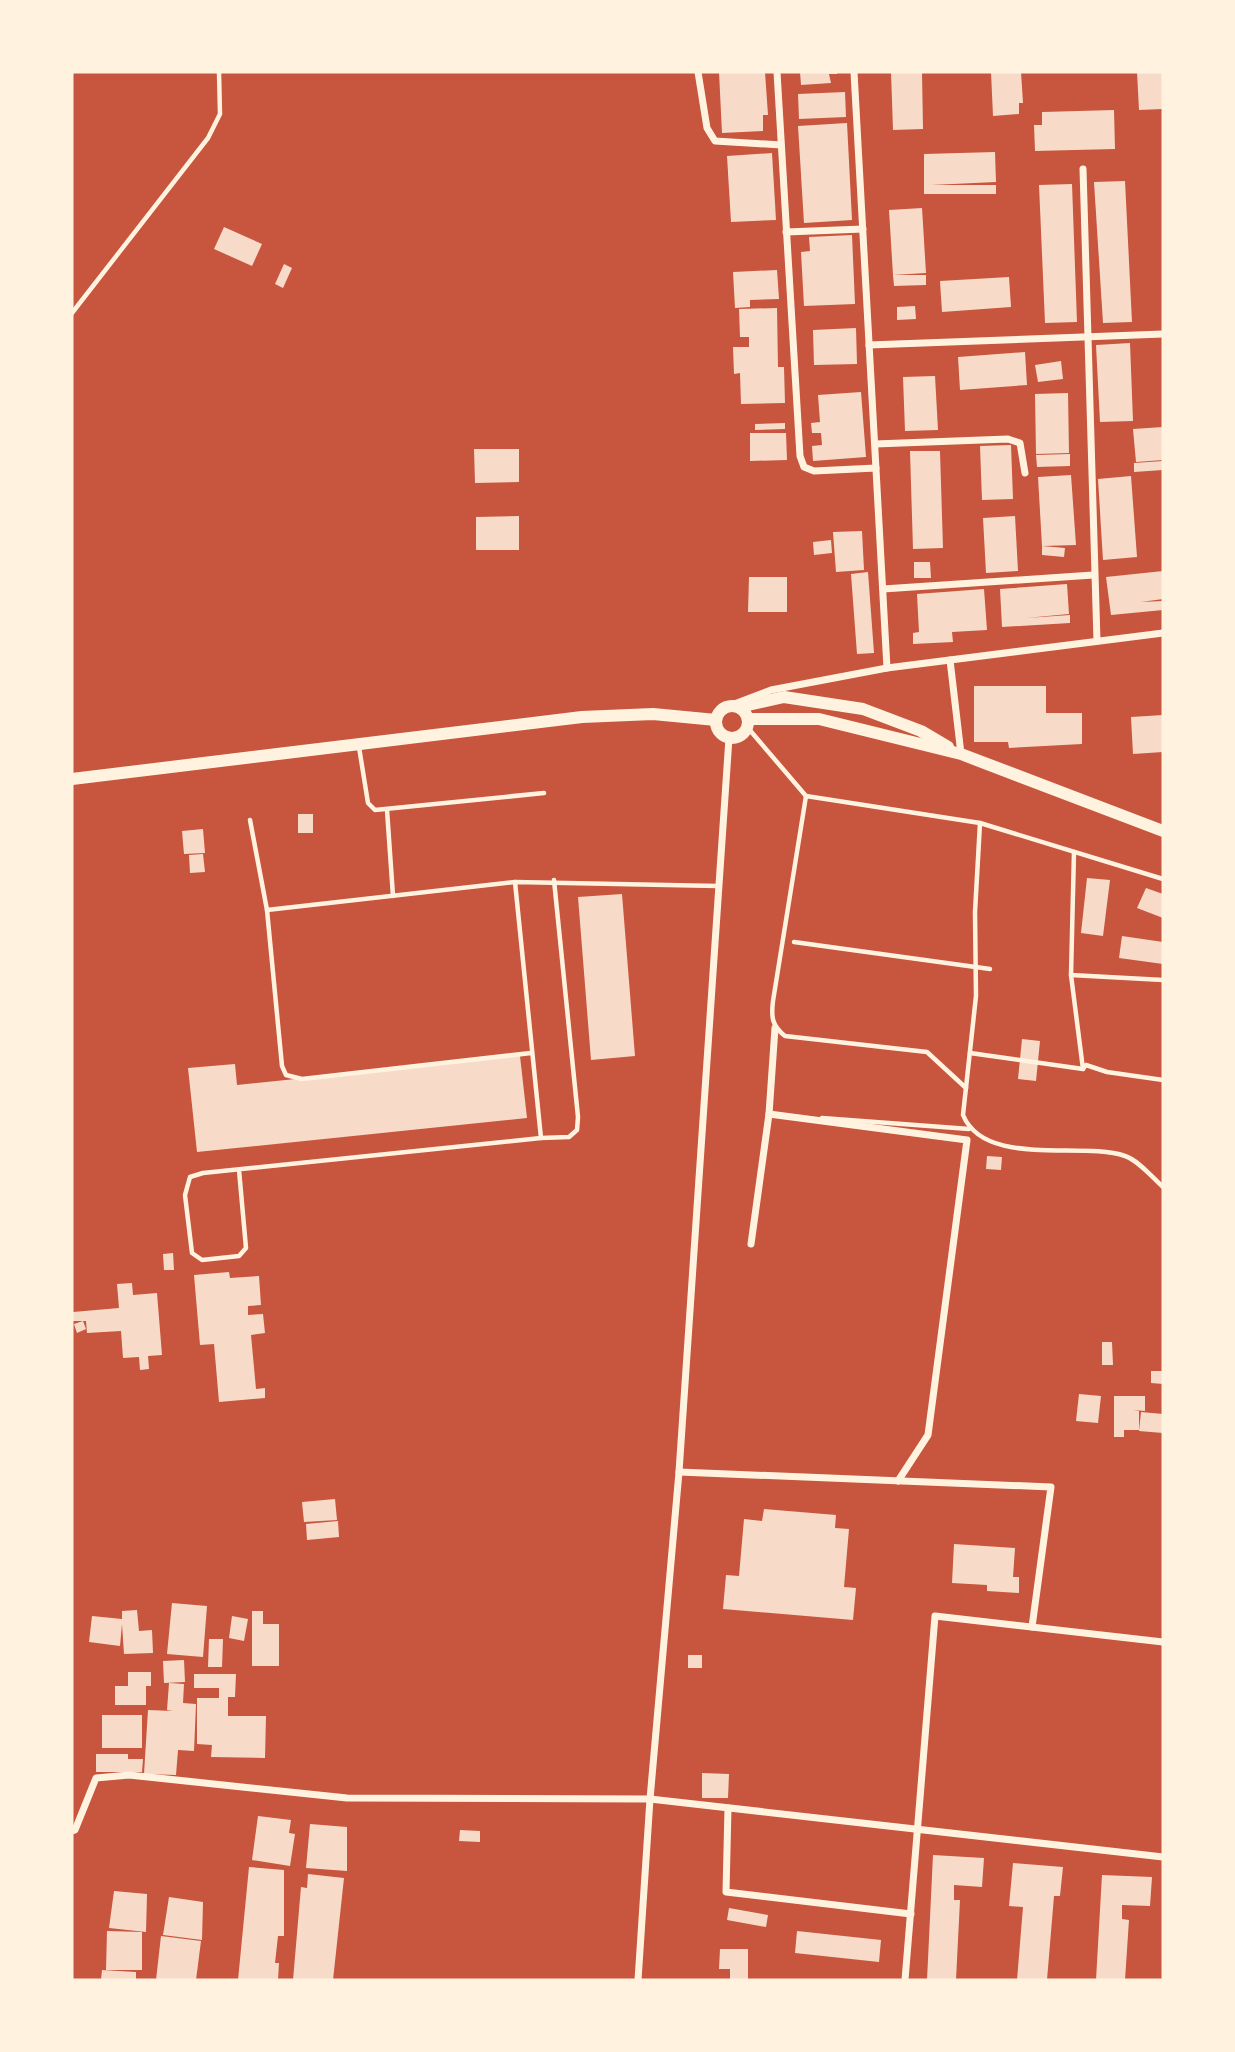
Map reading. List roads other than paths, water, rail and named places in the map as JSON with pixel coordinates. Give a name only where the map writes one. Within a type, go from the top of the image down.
[{"type":"main road","points":[[748,723],[742,735],[729,738],[720,734],[716,720],[720,711],[784,697],[863,709],[921,731],[961,754]]},
{"type":"main road","points":[[734,707],[748,723]]},
{"type":"main road","points":[[72,779],[582,717],[653,714],[716,720]]},
{"type":"main road","points":[[748,723],[819,719],[961,754],[1163,831]]},
{"type":"street","points":[[698,72],[707,128],[715,141],[781,145]]},
{"type":"street","points":[[777,72],[800,456],[804,467],[814,471],[876,468]]},
{"type":"street","points":[[854,72],[887,668]]},
{"type":"street","points":[[1083,169],[1097,641]]},
{"type":"street","points":[[786,232],[863,229]]},
{"type":"street","points":[[869,345],[1163,334]]},
{"type":"street","points":[[875,444],[1008,439],[1020,443],[1025,472]]},
{"type":"street","points":[[883,589],[1093,575]]},
{"type":"street","points":[[734,707],[771,690],[887,668],[1163,633]]},
{"type":"street","points":[[950,660],[961,754]]},
{"type":"street","points":[[639,1980],[650,1799],[678,1472],[729,738]]},
{"type":"street","points":[[751,1244],[769,1114],[775,1028]]},
{"type":"street","points":[[769,1114],[967,1140],[928,1435],[898,1481]]},
{"type":"street","points":[[678,1472],[1051,1487],[1032,1627]]},
{"type":"street","points":[[905,1980],[935,1616],[1163,1642]]},
{"type":"street","points":[[72,1831],[96,1778],[129,1775],[347,1798],[650,1799],[1163,1857]]},
{"type":"street","points":[[728,1808],[726,1892],[911,1914]]},
{"type":"lane","points":[[72,313],[208,138],[220,114],[219,72]]},
{"type":"lane","points":[[748,723],[806,796],[981,823],[1163,879]]},
{"type":"lane","points":[[359,746],[368,803],[375,810],[544,793]]},
{"type":"lane","points":[[806,796],[773,1001],[771,1016],[775,1028],[785,1036],[927,1052],[966,1088]]},
{"type":"lane","points":[[387,810],[393,896]]},
{"type":"lane","points":[[250,820],[267,910],[282,1066],[286,1075],[302,1079],[531,1053]]},
{"type":"lane","points":[[981,823],[970,1053],[963,1115],[969,1129],[980,1137],[1011,1146],[1127,1156],[1163,1187]]},
{"type":"lane","points":[[1074,852],[1071,975],[1083,1069]]},
{"type":"lane","points":[[239,1170],[246,1248],[239,1256],[202,1260],[192,1252],[186,1182],[190,1177],[203,1173],[569,1137],[577,1130],[578,1116],[554,880]]},
{"type":"lane","points":[[267,910],[515,881],[719,886]]},
{"type":"lane","points":[[515,881],[541,1138]]},
{"type":"lane","points":[[794,943],[990,970]]},
{"type":"lane","points":[[1071,975],[1163,980]]},
{"type":"lane","points":[[970,1053],[1083,1069]]},
{"type":"lane","points":[[1083,1069],[1086,1065],[1107,1072],[1163,1080]]},
{"type":"lane","points":[[769,1114],[969,1129]]}]
